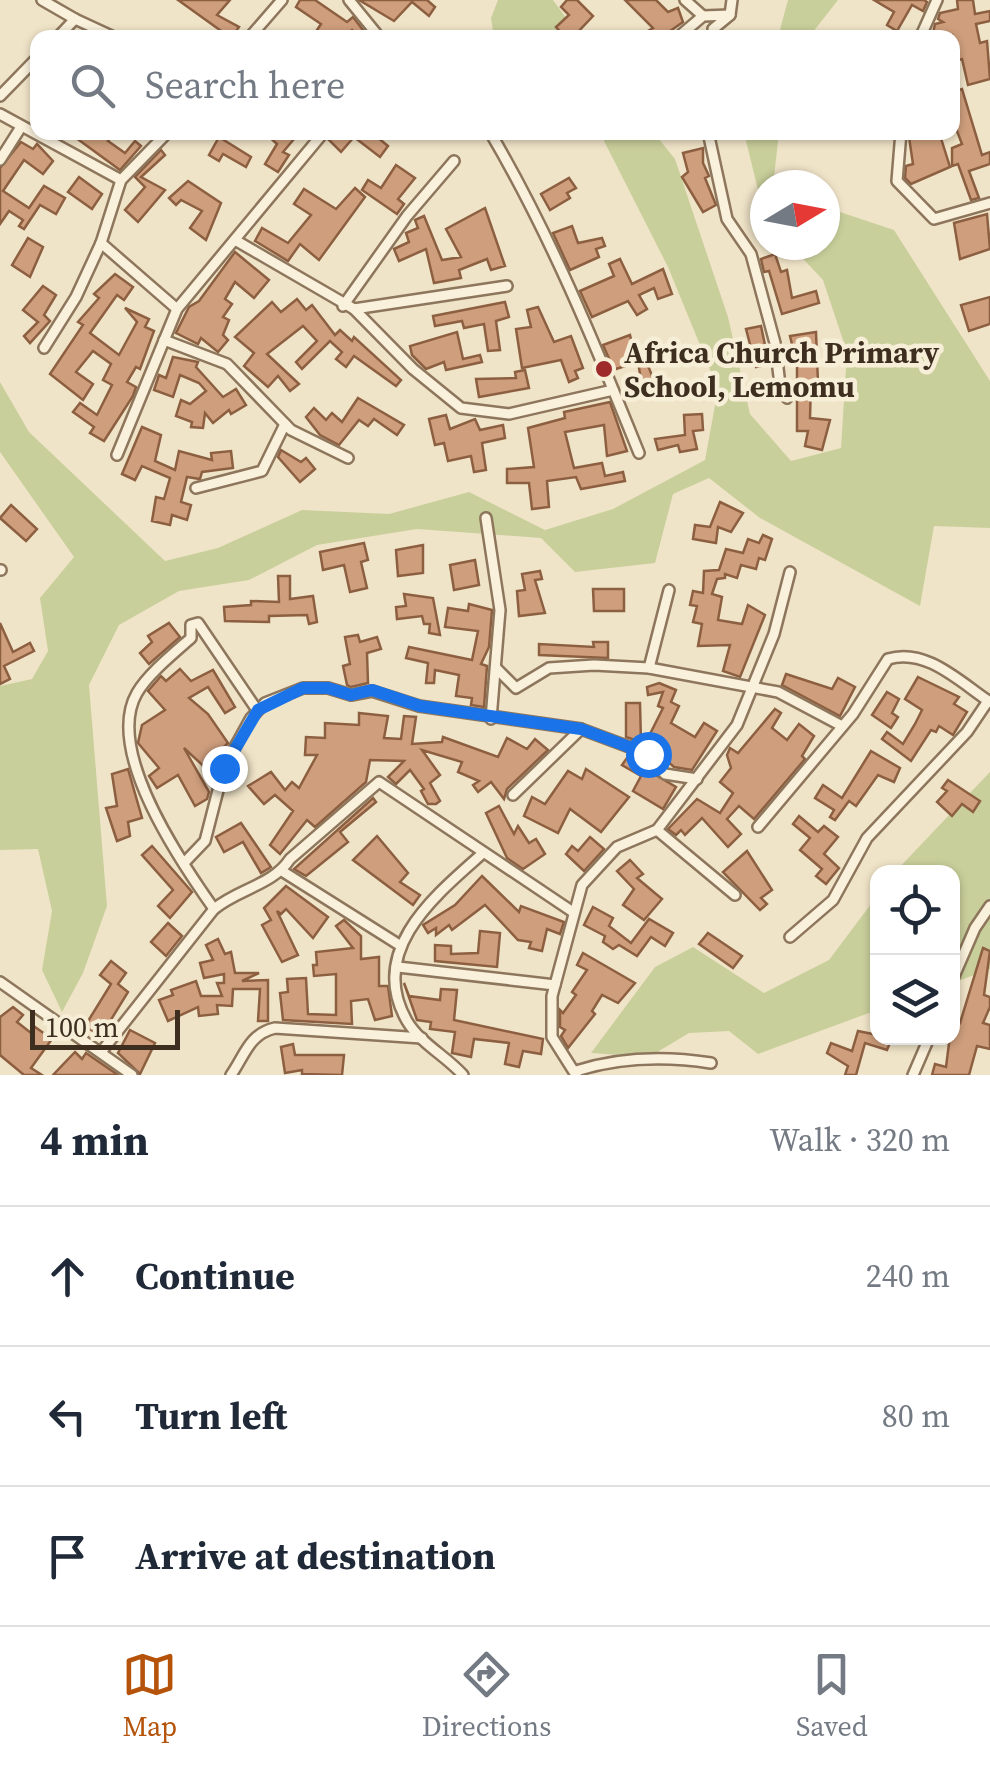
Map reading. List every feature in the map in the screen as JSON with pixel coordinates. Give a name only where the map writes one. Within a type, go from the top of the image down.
[{"type":"street","points":[[42,0],[98,30]]},
{"type":"street","points":[[256,30],[282,0]]},
{"type":"street","points":[[349,0],[373,30]]},
{"type":"street","points":[[685,0],[703,16]]},
{"type":"street","points":[[714,30],[730,14],[732,0]]},
{"type":"street","points":[[924,30],[937,0]]},
{"type":"street","points":[[686,30],[703,16],[730,14]]},
{"type":"street","points":[[65,30],[75,20]]},
{"type":"street","points":[[0,96],[30,66]]},
{"type":"street","points":[[0,114],[30,131]]},
{"type":"street","points":[[0,160],[21,126]]},
{"type":"street","points":[[47,140],[121,180]]},
{"type":"street","points":[[44,348],[76,296],[101,242],[121,180],[160,140]]},
{"type":"street","points":[[117,455],[177,309],[317,140]]},
{"type":"street","points":[[495,140],[522,186],[639,453]]},
{"type":"street","points":[[710,140],[727,218],[751,254],[778,357],[780,385],[788,398]]},
{"type":"street","points":[[901,140],[898,181],[934,219],[990,203]]},
{"type":"street","points":[[343,306],[407,216],[454,161]]},
{"type":"street","points":[[235,240],[354,309],[507,286]]},
{"type":"street","points":[[101,242],[177,309]]},
{"type":"street","points":[[354,309],[413,369],[460,408],[509,414],[613,390]]},
{"type":"street","points":[[164,340],[227,364],[285,424],[348,458]]},
{"type":"street","points":[[196,488],[262,471],[285,424]]},
{"type":"street","points":[[486,518],[495,554],[500,610],[491,718]]},
{"type":"street","points":[[562,901],[580,889],[617,847],[657,830],[677,798],[737,725],[755,689],[790,572]]},
{"type":"street","points":[[649,668],[669,590]]},
{"type":"street","points":[[214,908],[184,863],[131,752],[126,731],[138,691],[190,638],[191,626],[198,623],[258,710]]},
{"type":"street","points":[[758,827],[894,657],[950,672],[989,701],[967,732],[867,838],[833,900],[790,936]]},
{"type":"street","points":[[497,669],[516,688],[549,668],[649,668],[799,701],[842,726]]},
{"type":"street","points":[[184,863],[204,841],[224,768],[258,710],[285,694],[328,688],[351,695],[372,690],[420,706],[581,729],[648,754],[665,774],[696,779]]},
{"type":"street","points":[[513,796],[581,729]]},
{"type":"street","points":[[102,1051],[214,908],[234,892],[282,871],[290,859],[379,782],[483,854],[562,901],[573,912]]},
{"type":"street","points":[[657,830],[735,895]]},
{"type":"street","points":[[462,1075],[422,1038],[401,1006],[398,967],[401,946],[417,914],[483,854]]},
{"type":"street","points":[[282,871],[401,946]]},
{"type":"street","points":[[580,889],[556,985],[552,1038],[576,1073],[638,1059],[711,1063]]},
{"type":"street","points":[[960,963],[990,906]]},
{"type":"street","points":[[398,967],[556,985]]},
{"type":"street","points":[[0,982],[51,1022],[102,1051],[132,1075]]},
{"type":"street","points":[[231,1075],[250,1041],[261,1031],[276,1028],[422,1038]]},
{"type":"street","points":[[913,1075],[926,1045]]},
{"type":"green space","points":[[498,0],[553,0],[575,30],[493,30],[491,18]]},
{"type":"green space","points":[[788,0],[838,0],[814,30],[780,30]]},
{"type":"green space","points":[[604,140],[660,140],[675,159],[728,317],[750,414],[791,461],[841,448],[847,352],[823,280],[804,260],[840,260],[840,212],[894,230],[990,381],[990,528],[934,526],[920,606],[760,518],[709,478],[673,494],[655,563],[575,572],[541,538],[417,529],[317,545],[249,580],[179,591],[119,625],[89,685],[107,906],[83,973],[62,1012],[42,970],[52,911],[38,849],[0,850],[0,686],[32,679],[48,651],[40,598],[74,557],[0,452],[0,382],[29,432],[165,561],[218,548],[302,510],[389,514],[469,492],[545,530],[613,509],[705,460],[718,389],[668,267]]},
{"type":"green space","points":[[746,140],[778,140],[775,170],[753,170]]},
{"type":"green space","points":[[990,772],[990,969],[960,980],[960,865],[902,865]]},
{"type":"green space","points":[[870,905],[870,1013],[758,1054],[729,1031],[689,1033],[649,1057],[591,1053],[655,967],[693,947],[764,993],[829,960]]},
{"type":"building","points":[[178,0],[230,0],[217,15],[239,27],[220,30]]},
{"type":"building","points":[[300,0],[315,0],[347,22],[353,17],[363,30],[317,30],[321,24],[296,7]]},
{"type":"building","points":[[359,0],[427,0],[435,7],[429,16],[412,2],[394,21]]},
{"type":"building","points":[[567,0],[577,0],[593,16],[580,30],[559,30],[556,27],[569,15],[561,7]]},
{"type":"building","points":[[625,0],[656,0],[668,12],[678,8],[683,22],[672,30],[650,30],[653,28]]},
{"type":"building","points":[[874,0],[927,2],[923,11],[912,5],[898,30],[887,25],[894,12]]},
{"type":"building","points":[[957,0],[973,0],[975,14],[990,11],[990,21],[976,24],[980,43],[987,41],[990,79],[968,85],[960,60],[960,30],[934,30],[935,24],[943,22],[938,19],[940,13],[958,9]]},
{"type":"building","points":[[960,90],[982,155],[990,152],[990,164],[969,171],[979,198],[971,200],[958,164],[952,166],[952,148],[962,144]]},
{"type":"building","points":[[79,140],[109,140],[125,153],[135,141],[141,146],[120,170]]},
{"type":"building","points":[[217,140],[224,140],[251,157],[246,167],[223,154],[219,161],[209,155]]},
{"type":"building","points":[[273,140],[293,140],[283,152],[289,155],[278,172],[265,164],[277,144]]},
{"type":"building","points":[[329,140],[351,140],[341,152]]},
{"type":"building","points":[[358,140],[381,140],[388,146],[380,157]]},
{"type":"building","points":[[909,140],[942,140],[950,167],[911,184],[905,178],[906,166],[913,164]]},
{"type":"building","points":[[21,142],[33,149],[37,144],[53,161],[43,174],[24,160],[3,191],[29,208],[44,186],[65,198],[56,214],[40,205],[24,229],[19,226],[23,220],[9,211],[0,224],[0,168]]},
{"type":"building","points":[[703,148],[703,163],[709,176],[705,178],[716,205],[703,212],[682,177],[688,172],[683,153]]},
{"type":"building","points":[[161,150],[165,155],[141,177],[165,190],[138,222],[125,210],[145,187],[135,177]]},
{"type":"building","points":[[396,165],[415,178],[398,199],[404,204],[397,214],[362,190],[368,180],[381,188]]},
{"type":"building","points":[[79,177],[102,194],[92,209],[68,192]]},
{"type":"building","points":[[569,178],[576,188],[567,193],[570,198],[550,210],[541,194]]},
{"type":"building","points":[[188,181],[221,203],[206,240],[190,228],[202,211],[181,200],[176,205],[169,198]]},
{"type":"building","points":[[355,188],[365,197],[319,260],[300,244],[288,261],[255,241],[262,228],[288,243],[311,215],[294,204],[304,189],[336,209]]},
{"type":"building","points":[[485,208],[505,266],[491,270],[487,259],[459,270],[461,278],[434,283],[426,249],[399,261],[394,249],[409,242],[406,233],[418,228],[415,220],[424,216],[442,260],[461,257],[446,229]]},
{"type":"building","points":[[987,214],[990,249],[960,259],[954,223]]},
{"type":"building","points":[[572,226],[578,243],[602,238],[605,246],[596,249],[599,257],[570,270],[553,233]]},
{"type":"building","points":[[28,238],[43,247],[30,277],[12,265]]},
{"type":"building","points":[[235,252],[269,280],[254,298],[235,282],[225,299],[232,304],[223,317],[229,320],[223,335],[228,340],[218,352],[201,338],[198,344],[176,333],[189,307],[199,301]]},
{"type":"building","points":[[620,259],[632,284],[663,269],[672,294],[658,299],[654,288],[639,295],[647,309],[637,315],[628,301],[592,317],[580,291],[614,276],[609,264]]},
{"type":"building","points":[[761,260],[777,260],[781,272],[787,270],[792,298],[816,291],[819,303],[782,314],[769,271],[764,272]]},
{"type":"building","points":[[115,274],[133,287],[124,300],[117,295],[90,333],[119,355],[137,322],[125,308],[149,319],[145,327],[154,331],[140,369],[136,367],[127,382],[136,387],[133,396],[104,441],[90,433],[94,427],[73,412],[80,403],[97,415],[112,385],[103,380],[111,364],[93,351],[76,372],[93,384],[83,400],[50,374],[83,325],[78,322],[99,298],[94,294]]},
{"type":"building","points":[[43,286],[56,295],[44,315],[50,321],[30,343],[24,336],[38,322],[23,310]]},
{"type":"building","points":[[990,297],[990,324],[969,331],[961,305]]},
{"type":"building","points":[[297,299],[306,310],[312,305],[335,335],[340,330],[352,341],[354,337],[401,380],[396,386],[354,356],[346,367],[336,359],[342,352],[330,341],[302,369],[296,362],[317,341],[303,326],[267,354],[299,384],[290,391],[278,376],[268,387],[244,366],[254,353],[235,337],[272,302],[281,312]]},
{"type":"building","points":[[505,302],[509,317],[496,321],[500,350],[488,351],[484,324],[464,328],[462,321],[435,326],[433,316]]},
{"type":"building","points":[[538,307],[554,342],[571,336],[583,368],[575,371],[578,378],[569,382],[561,360],[522,368],[516,329],[531,327],[527,310]]},
{"type":"building","points":[[761,326],[769,364],[756,367],[746,329]]},
{"type":"building","points":[[457,332],[463,359],[480,355],[482,362],[446,370],[444,362],[426,369],[412,355],[410,346]]},
{"type":"building","points":[[816,332],[818,383],[811,383],[810,418],[830,420],[822,450],[805,446],[808,431],[797,431],[797,365],[790,336]]},
{"type":"building","points":[[630,335],[633,348],[640,346],[653,378],[641,380],[638,362],[616,369],[611,363],[603,345]]},
{"type":"building","points":[[173,357],[198,362],[196,367],[223,397],[236,389],[246,405],[231,414],[229,410],[213,423],[205,413],[203,428],[191,427],[192,422],[176,416],[181,400],[190,404],[206,391],[199,383],[180,375],[173,397],[154,390],[159,375],[166,378]]},
{"type":"building","points":[[525,370],[529,388],[479,397],[476,379],[516,378],[515,372]]},
{"type":"building","points":[[358,398],[404,425],[397,435],[374,419],[368,426],[359,420],[339,445],[320,435],[306,417],[314,408],[326,420],[332,413],[342,422]]},
{"type":"building","points":[[610,402],[627,451],[607,456],[604,425],[565,432],[574,468],[602,463],[605,476],[623,472],[625,481],[581,489],[576,477],[547,481],[549,507],[532,509],[529,483],[507,483],[507,469],[534,467],[528,428],[565,418],[564,412]]},
{"type":"building","points":[[702,414],[703,430],[693,431],[697,449],[680,452],[678,445],[658,450],[655,439],[685,435],[684,415]]},
{"type":"building","points":[[446,415],[450,429],[475,419],[480,430],[503,425],[505,438],[482,443],[486,470],[474,472],[471,456],[448,461],[444,443],[435,445],[429,419]]},
{"type":"building","points":[[142,427],[161,435],[155,461],[175,470],[179,451],[212,460],[211,453],[231,451],[233,468],[202,472],[200,479],[187,477],[181,502],[191,505],[187,520],[172,515],[170,525],[152,521],[156,497],[164,499],[170,478],[142,466],[135,480],[122,474]]},
{"type":"building","points":[[281,450],[301,462],[306,458],[315,469],[300,482],[278,457]]},
{"type":"building","points":[[720,502],[743,513],[731,532],[718,527],[716,543],[693,539],[695,525],[710,527]]},
{"type":"building","points":[[11,505],[37,529],[26,541],[0,518]]},
{"type":"building","points":[[763,535],[772,539],[765,560],[759,558],[756,569],[741,565],[737,578],[725,574],[725,578],[717,579],[712,594],[722,597],[718,620],[742,624],[748,605],[765,615],[740,677],[723,671],[730,645],[698,646],[702,624],[693,622],[697,606],[690,605],[693,591],[703,593],[704,571],[719,570],[726,549],[743,553],[748,539],[759,543]]},
{"type":"building","points":[[364,543],[368,560],[361,562],[367,588],[350,592],[344,565],[323,570],[320,552]]},
{"type":"building","points":[[423,545],[423,573],[398,576],[396,550]]},
{"type":"building","points":[[475,560],[479,585],[454,590],[450,565]]},
{"type":"building","points":[[540,571],[542,579],[535,580],[545,613],[519,616],[517,591],[525,590],[522,574]]},
{"type":"building","points":[[278,576],[290,576],[290,599],[313,596],[317,622],[309,624],[307,615],[269,616],[269,622],[225,621],[224,607],[251,605],[251,601],[279,602]]},
{"type":"building","points":[[593,589],[624,589],[624,611],[594,611]]},
{"type":"building","points":[[404,594],[433,598],[440,635],[429,633],[430,624],[424,624],[422,616],[397,619],[396,607],[406,606]]},
{"type":"building","points":[[469,604],[492,610],[489,647],[481,664],[487,666],[484,707],[471,705],[472,698],[456,696],[459,675],[435,670],[434,683],[426,683],[428,663],[406,658],[409,647],[472,660],[478,631],[445,627],[448,608],[468,611]]},
{"type":"building","points":[[0,623],[13,652],[30,643],[34,651],[4,666],[10,679],[0,684]]},
{"type":"building","points":[[169,623],[180,637],[149,664],[140,653],[152,642],[148,636]]},
{"type":"building","points":[[358,635],[360,642],[377,637],[381,649],[367,653],[368,683],[351,687],[347,685],[343,666],[350,664],[345,637]]},
{"type":"building","points":[[593,642],[608,642],[608,658],[539,655],[539,644],[594,647]]},
{"type":"building","points":[[180,669],[191,681],[213,670],[235,707],[225,713],[208,687],[189,698],[208,714],[228,743],[215,756],[218,760],[212,774],[184,748],[209,792],[207,799],[195,806],[178,775],[157,788],[149,776],[159,768],[138,743],[142,725],[165,710],[148,691],[161,676],[166,681]]},
{"type":"building","points":[[786,674],[832,689],[838,678],[855,687],[840,716],[782,685]]},
{"type":"building","points":[[918,677],[959,697],[954,704],[967,712],[953,735],[939,726],[936,732],[931,730],[911,761],[882,739],[887,732],[903,744],[915,724],[922,710],[905,699]]},
{"type":"building","points":[[659,683],[676,690],[671,702],[679,706],[671,723],[695,737],[704,723],[717,731],[692,770],[674,767],[646,742],[663,708],[658,706],[663,692],[648,695],[647,687]]},
{"type":"building","points":[[887,692],[899,699],[892,713],[898,717],[891,728],[872,715]]},
{"type":"building","points":[[626,703],[640,703],[641,742],[626,737]]},
{"type":"building","points":[[775,709],[781,713],[772,728],[787,740],[799,724],[814,736],[802,756],[805,759],[754,819],[739,806],[727,819],[741,834],[728,847],[702,818],[685,835],[681,830],[676,835],[668,829],[697,799],[720,813],[733,793],[720,782],[731,768],[727,755],[730,748],[738,753]]},
{"type":"building","points":[[359,713],[388,716],[384,738],[401,739],[404,716],[416,717],[412,744],[442,742],[443,737],[498,757],[507,738],[527,749],[535,739],[548,750],[507,789],[504,799],[491,782],[478,792],[473,785],[479,781],[458,772],[462,762],[422,750],[440,775],[430,783],[440,801],[436,804],[428,804],[421,791],[424,789],[410,770],[396,784],[388,777],[404,761],[370,760],[366,782],[315,827],[307,820],[280,854],[270,845],[293,811],[275,795],[264,804],[248,786],[271,772],[285,790],[292,782],[299,788],[317,755],[305,755],[306,737],[325,738],[325,723],[359,725]]},
{"type":"building","points":[[871,751],[900,768],[894,782],[878,775],[856,806],[849,801],[835,820],[830,817],[834,810],[815,798],[823,785],[842,798]]},
{"type":"building","points":[[627,758],[676,787],[663,809],[633,791],[641,776],[622,765]]},
{"type":"building","points":[[128,769],[142,818],[128,822],[130,836],[117,841],[106,808],[117,806],[112,774]]},
{"type":"building","points":[[586,769],[629,797],[601,832],[570,809],[558,833],[524,816],[532,797],[545,804],[568,771],[582,779]]},
{"type":"building","points":[[948,780],[980,801],[973,812],[962,804],[952,816],[937,802],[947,791],[942,788]]},
{"type":"building","points":[[373,798],[376,802],[340,832],[348,842],[306,876],[294,869]]},
{"type":"building","points":[[499,806],[514,834],[518,826],[529,843],[536,839],[545,854],[523,869],[507,858],[486,813]]},
{"type":"building","points":[[799,816],[818,832],[824,826],[838,837],[824,854],[839,868],[826,884],[816,876],[822,869],[800,850],[810,838],[793,824]]},
{"type":"building","points":[[241,823],[271,867],[261,873],[243,842],[224,852],[216,837]]},
{"type":"building","points":[[377,836],[408,873],[400,882],[420,895],[413,905],[353,860]]},
{"type":"building","points":[[590,837],[604,849],[584,871],[566,854],[572,846],[578,851]]},
{"type":"building","points":[[152,846],[192,892],[170,918],[158,906],[173,890],[142,855]]},
{"type":"building","points":[[747,851],[772,890],[761,898],[767,904],[760,910],[723,872]]},
{"type":"building","points":[[630,860],[643,874],[637,878],[662,899],[644,920],[623,905],[634,889],[617,871]]},
{"type":"building","points":[[482,876],[519,912],[521,906],[564,922],[560,934],[547,929],[542,951],[529,948],[531,942],[518,940],[485,905],[452,930],[449,925],[436,935],[436,928],[428,933],[423,925],[455,905]]},
{"type":"building","points":[[286,886],[328,917],[313,938],[286,909],[281,914],[277,911],[298,955],[282,962],[262,925],[271,920],[264,908]]},
{"type":"building","points":[[593,907],[613,918],[609,926],[631,943],[649,919],[673,933],[665,946],[651,937],[637,956],[619,945],[613,949],[603,942],[605,936],[584,925]]},
{"type":"building","points":[[344,920],[361,936],[361,959],[379,957],[379,986],[388,986],[392,1016],[375,1020],[368,999],[351,1001],[352,1024],[283,1020],[280,993],[288,992],[287,979],[306,978],[308,1014],[336,1015],[336,974],[314,976],[313,965],[317,965],[316,952],[353,948],[336,926]]},
{"type":"building","points":[[168,923],[182,936],[166,956],[151,942]]},
{"type":"building","points":[[480,931],[500,933],[497,967],[435,961],[435,945],[451,946],[451,954],[478,953]]},
{"type":"building","points":[[708,933],[742,956],[733,968],[699,944]]},
{"type":"building","points":[[218,939],[225,954],[231,952],[235,973],[259,973],[242,981],[268,980],[268,1021],[258,1021],[260,989],[233,989],[232,1006],[217,1005],[218,1014],[199,1016],[198,1007],[168,1021],[159,1000],[173,995],[171,990],[196,981],[201,996],[222,996],[217,983],[224,983],[224,974],[204,978],[200,963],[213,960],[206,945]]},
{"type":"building","points":[[983,948],[990,951],[984,995],[990,997],[990,1007],[983,1023],[990,1025],[990,1049],[977,1046],[969,1075],[932,1075],[935,1064],[946,1067],[949,1045],[960,1045],[960,1023]]},
{"type":"building","points":[[583,953],[635,983],[618,1003],[602,995],[592,1011],[595,1014],[568,1048],[561,1036],[565,1030],[560,1027],[560,1010],[563,1013],[576,995],[572,992],[587,970],[577,965]]},
{"type":"building","points":[[111,961],[126,973],[118,984],[128,992],[101,1036],[85,1026],[111,984],[100,975]]},
{"type":"building","points":[[404,983],[409,996],[440,1000],[441,989],[457,990],[454,1020],[543,1039],[541,1054],[523,1051],[519,1067],[505,1064],[509,1043],[474,1039],[471,1057],[452,1053],[455,1032],[430,1029],[431,1022],[417,1020]]},
{"type":"building","points":[[13,1007],[23,1015],[17,1022],[31,1033],[35,1027],[52,1039],[31,1068],[42,1075],[24,1075],[0,1055],[0,1017]]},
{"type":"building","points":[[130,1030],[155,1043],[140,1074],[118,1053]]},
{"type":"building","points":[[858,1031],[870,1033],[870,1045],[865,1043],[856,1075],[845,1075],[848,1066],[827,1053],[831,1043],[852,1051]]},
{"type":"building","points":[[293,1044],[295,1055],[344,1055],[342,1075],[302,1074],[302,1070],[285,1073],[281,1047]]},
{"type":"building","points":[[75,1052],[82,1059],[86,1053],[118,1075],[53,1075]]},
{"type":"place","name":"Africa Church Primary School, Lemomu","points":[[604,369]]},
{"type":"route","points":[[224,768],[258,710],[303,688],[328,688],[351,695],[372,690],[420,706],[581,729],[648,754]]}]
